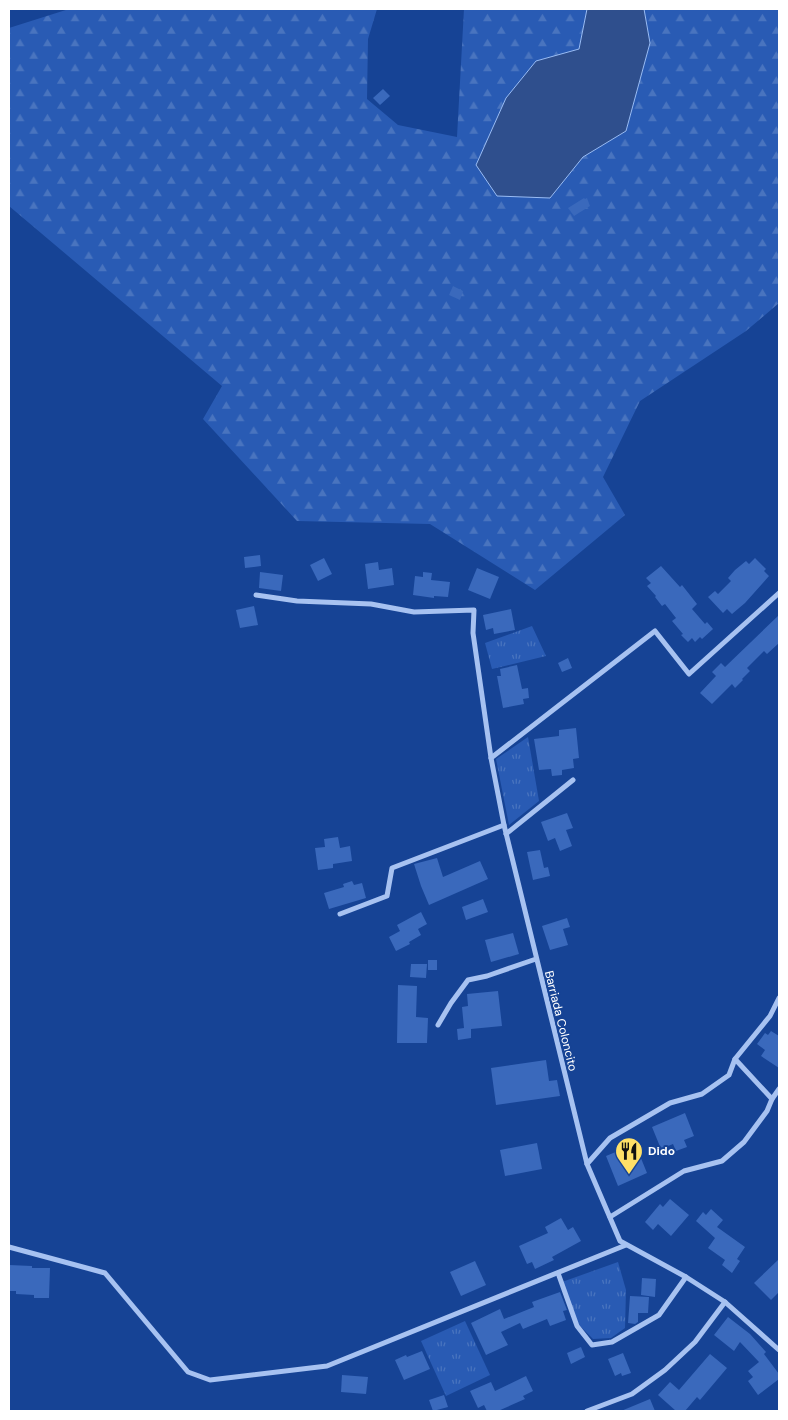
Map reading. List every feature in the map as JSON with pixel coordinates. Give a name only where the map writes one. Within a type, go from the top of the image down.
[{"type":"street","points":[[492,758],[655,631],[689,674],[779,593]]},
{"type":"street","name":"Barriada Coloncito","points":[[256,595],[297,601],[371,604],[414,612],[474,610],[473,633],[504,825],[587,1164],[620,1241],[686,1277],[724,1302],[779,1350]]},
{"type":"street","points":[[506,834],[572,780]]},
{"type":"street","points":[[340,914],[386,896],[392,868],[504,825]]},
{"type":"street","points":[[438,1025],[468,980],[487,976],[536,959]]},
{"type":"street","points":[[587,1164],[610,1138],[670,1103],[702,1094],[729,1075],[736,1059],[770,1016],[779,998]]},
{"type":"street","points":[[736,1059],[772,1099]]},
{"type":"street","points":[[610,1218],[684,1171],[722,1161],[744,1142],[767,1111],[779,1089]]},
{"type":"street","points":[[9,1247],[105,1273],[188,1372],[210,1380],[327,1366],[626,1245]]},
{"type":"street","points":[[558,1273],[577,1326],[592,1345],[612,1342],[659,1315],[686,1277]]},
{"type":"street","points":[[587,1411],[632,1394],[666,1370],[696,1342],[724,1302]]},
{"type":"green space","points":[[69,9],[377,9],[368,39],[367,99],[398,125],[457,137],[464,9],[587,9],[579,50],[536,61],[550,198],[583,157],[626,131],[650,43],[644,9],[779,9],[779,303],[746,331],[640,401],[603,477],[625,515],[535,590],[430,524],[297,521],[203,419],[222,386],[9,206],[9,28]]},
{"type":"green space","points":[[532,626],[546,656],[492,669],[485,643]]},
{"type":"green space","points":[[528,737],[539,801],[509,825],[496,759]]},
{"type":"green space","points":[[618,1262],[626,1290],[625,1328],[611,1338],[593,1339],[579,1325],[562,1282]]},
{"type":"green space","points":[[465,1321],[490,1375],[446,1396],[421,1341]]},
{"type":"shaded area","points":[[587,9],[644,9],[650,43],[626,131],[583,157],[550,198],[497,196],[476,165],[506,98],[536,61],[579,49]]},
{"type":"building","points":[[383,89],[390,96],[380,105],[373,98]]},
{"type":"building","points":[[587,198],[590,206],[574,216],[568,208]]},
{"type":"building","points":[[453,286],[463,291],[460,300],[449,295]]},
{"type":"building","points":[[260,555],[261,566],[245,568],[244,557]]},
{"type":"building","points":[[324,558],[332,574],[318,581],[310,565]]},
{"type":"building","points":[[755,558],[766,569],[764,571],[769,576],[745,603],[732,614],[727,609],[723,613],[708,597],[715,591],[718,594],[731,581],[728,578],[735,570],[746,561],[749,564]]},
{"type":"building","points":[[378,562],[379,570],[392,568],[394,585],[368,589],[365,564]]},
{"type":"building","points":[[661,566],[680,587],[682,585],[697,604],[692,609],[705,624],[707,622],[713,629],[702,639],[700,637],[695,642],[692,638],[688,642],[672,621],[676,618],[665,604],[662,606],[647,586],[651,583],[646,578]]},
{"type":"building","points":[[477,568],[499,577],[490,599],[468,590]]},
{"type":"building","points":[[260,572],[283,575],[281,591],[259,588]]},
{"type":"building","points":[[423,572],[432,573],[431,580],[450,582],[448,597],[434,596],[434,598],[413,595],[415,576],[423,577]]},
{"type":"building","points":[[254,606],[258,625],[240,628],[236,610]]},
{"type":"building","points":[[511,609],[515,630],[494,634],[493,628],[486,630],[483,615]]},
{"type":"building","points":[[779,615],[779,643],[767,654],[764,651],[747,668],[750,671],[743,680],[735,688],[732,684],[712,704],[700,693],[716,676],[712,672],[721,663],[725,667]]},
{"type":"building","points":[[568,658],[572,668],[562,672],[558,663]]},
{"type":"building","points":[[517,665],[522,689],[528,688],[529,698],[523,699],[524,704],[503,708],[497,676],[501,676],[500,669]]},
{"type":"building","points":[[576,728],[579,758],[573,759],[574,768],[562,770],[562,775],[552,776],[551,769],[539,770],[534,739],[559,736],[559,730]]},
{"type":"building","points":[[567,813],[573,828],[566,830],[572,846],[560,851],[555,838],[548,841],[541,822]]},
{"type":"building","points":[[338,837],[340,848],[350,846],[352,861],[333,864],[333,868],[318,870],[315,848],[325,847],[324,839]]},
{"type":"building","points":[[540,850],[544,868],[548,867],[550,876],[533,880],[527,852]]},
{"type":"building","points":[[437,858],[443,877],[480,861],[488,879],[429,905],[414,864]]},
{"type":"building","points":[[352,881],[354,885],[362,883],[366,898],[329,909],[324,893],[344,887],[343,884]]},
{"type":"building","points":[[483,899],[488,912],[466,920],[462,907]]},
{"type":"building","points":[[421,912],[427,924],[418,929],[421,935],[409,942],[410,944],[396,951],[389,937],[400,931],[397,925]]},
{"type":"building","points":[[567,918],[570,927],[563,929],[568,945],[550,950],[542,926]]},
{"type":"building","points":[[513,933],[519,954],[491,962],[485,940]]},
{"type":"building","points":[[428,960],[437,960],[437,970],[428,970]]},
{"type":"building","points":[[411,964],[427,964],[426,978],[410,977]]},
{"type":"building","points":[[398,985],[417,986],[416,1017],[428,1018],[427,1043],[397,1043]]},
{"type":"building","points":[[498,991],[502,1026],[471,1029],[471,1038],[458,1040],[457,1029],[464,1028],[462,1007],[468,1006],[467,994]]},
{"type":"building","points":[[771,1031],[779,1036],[779,1068],[761,1056],[765,1050],[757,1044],[765,1033],[768,1035]]},
{"type":"building","points":[[546,1060],[549,1081],[557,1080],[560,1096],[496,1105],[491,1068]]},
{"type":"building","points":[[685,1113],[694,1136],[684,1140],[687,1147],[676,1151],[673,1144],[661,1149],[652,1127]]},
{"type":"building","points":[[537,1143],[542,1169],[505,1176],[500,1150]]},
{"type":"building","points":[[630,1146],[631,1149],[636,1146],[647,1173],[618,1186],[606,1156]]},
{"type":"building","points":[[670,1199],[689,1215],[671,1236],[658,1224],[653,1230],[645,1222],[660,1204],[663,1207]]},
{"type":"building","points":[[711,1209],[723,1220],[717,1227],[745,1247],[737,1259],[740,1261],[732,1273],[722,1265],[725,1260],[708,1248],[715,1238],[696,1221],[703,1212],[706,1215]]},
{"type":"building","points":[[561,1218],[568,1230],[573,1227],[581,1241],[552,1257],[554,1260],[535,1269],[532,1262],[527,1264],[519,1246],[548,1233],[545,1227]]},
{"type":"building","points":[[779,1259],[779,1292],[771,1300],[754,1283]]},
{"type":"building","points":[[475,1261],[486,1285],[461,1296],[450,1272]]},
{"type":"building","points":[[9,1265],[50,1268],[49,1298],[34,1298],[34,1295],[16,1294],[16,1291],[9,1291]]},
{"type":"building","points":[[642,1278],[656,1279],[655,1297],[641,1295]]},
{"type":"building","points":[[560,1292],[567,1310],[563,1311],[566,1320],[550,1326],[547,1319],[523,1329],[520,1323],[501,1332],[508,1345],[486,1355],[471,1323],[500,1309],[504,1319],[534,1307],[532,1302]]},
{"type":"building","points":[[630,1296],[649,1297],[648,1313],[638,1313],[638,1322],[635,1324],[628,1323]]},
{"type":"building","points":[[728,1317],[750,1334],[766,1352],[764,1354],[779,1374],[779,1379],[758,1395],[748,1381],[753,1377],[748,1371],[759,1362],[740,1342],[734,1351],[714,1335]]},
{"type":"building","points":[[581,1347],[585,1357],[571,1364],[567,1353]]},
{"type":"building","points":[[422,1351],[430,1369],[404,1380],[395,1360]]},
{"type":"building","points":[[623,1353],[631,1373],[622,1376],[621,1373],[615,1376],[608,1359]]},
{"type":"building","points":[[710,1354],[727,1368],[700,1400],[697,1397],[685,1411],[676,1411],[658,1395],[670,1382],[679,1390]]},
{"type":"building","points":[[342,1375],[368,1377],[366,1394],[341,1392]]},
{"type":"building","points":[[526,1376],[533,1391],[523,1396],[525,1399],[498,1411],[487,1411],[484,1405],[478,1408],[470,1391],[491,1382],[495,1391]]},
{"type":"building","points":[[444,1395],[448,1407],[433,1411],[429,1400]]},
{"type":"building","points":[[650,1399],[655,1411],[621,1411]]},
{"type":"place","name":"Dido","points":[[629,1175]]}]
